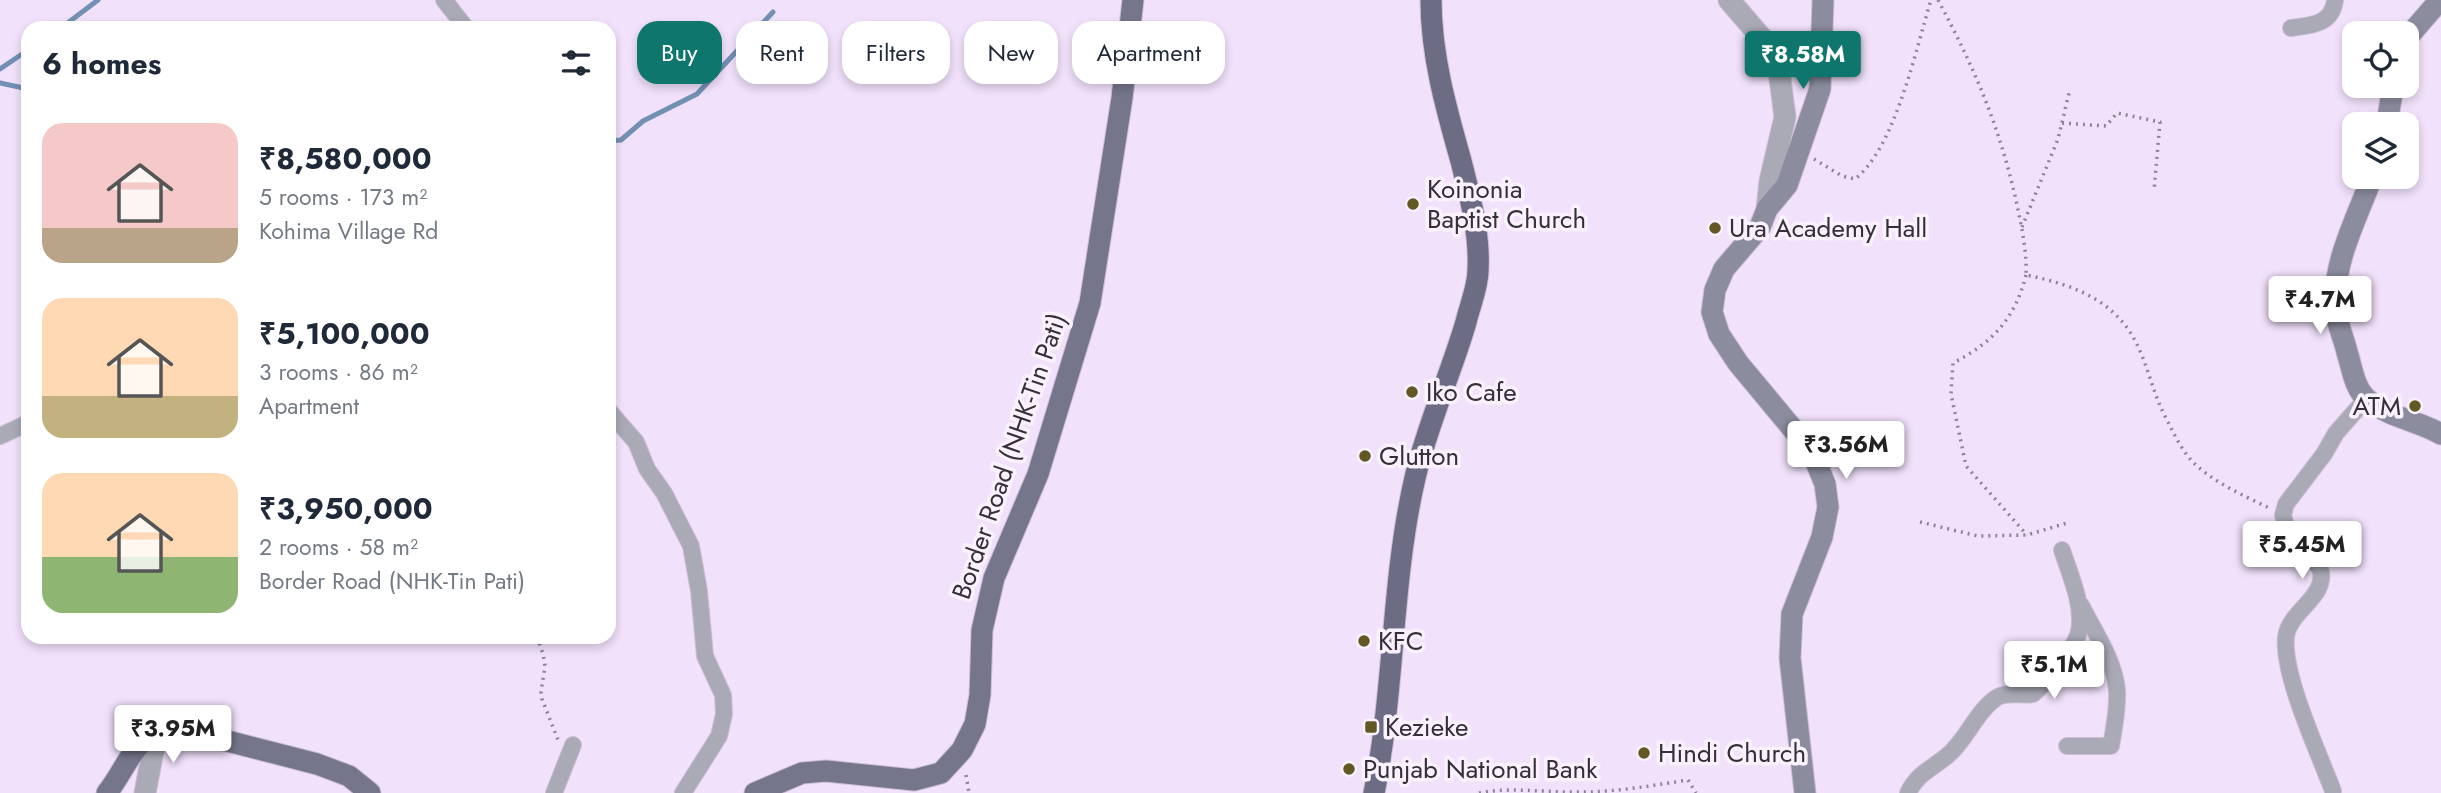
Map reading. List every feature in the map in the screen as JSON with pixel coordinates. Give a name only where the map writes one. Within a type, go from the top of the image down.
[{"type":"highway","points":[[1374,793],[1385,731],[1398,579],[1415,478],[1457,353],[1478,274],[1478,249],[1471,198],[1436,62],[1431,30],[1431,0]]},
{"type":"main road","name":"Border Road (NHK-Tin Pati)","points":[[755,793],[802,773],[826,771],[914,780],[941,773],[962,750],[975,724],[980,695],[982,630],[994,578],[1038,474],[1090,303],[1125,73],[1133,0]]},
{"type":"main road","points":[[1805,793],[1790,658],[1792,614],[1822,537],[1828,507],[1825,484],[1812,452],[1738,363],[1719,334],[1712,312],[1715,290],[1724,269],[1760,227],[1766,209],[1787,185],[1800,149],[1820,89],[1822,0]]},
{"type":"main road","points":[[2419,24],[2440,0]]},
{"type":"main road","points":[[2368,189],[2337,279],[2336,310],[2353,374],[2365,399],[2441,434]]},
{"type":"main road","points":[[107,793],[139,743],[157,730],[177,728],[317,764],[349,776],[370,793]]},
{"type":"street","points":[[444,0],[461,21]]},
{"type":"street","points":[[1729,0],[1767,44],[1779,71],[1785,117],[1766,209]]},
{"type":"street","points":[[2291,28],[2328,19],[2333,13],[2334,0]]},
{"type":"street","points":[[2333,791],[2296,692],[2286,651],[2287,630],[2317,592],[2322,575],[2320,568],[2288,533],[2283,515],[2287,504],[2336,433],[2365,399]]},
{"type":"street","points":[[616,419],[636,442],[691,546],[699,591],[705,656],[723,695],[724,714],[719,736],[683,793]]},
{"type":"street","points":[[0,436],[21,426]]},
{"type":"street","points":[[2062,550],[2077,596],[2113,672],[2117,690],[2111,746],[2067,746]]},
{"type":"street","points":[[1908,793],[1922,772],[1948,755],[1973,722],[1998,697],[2034,694],[2043,686],[2079,633],[2077,596]]},
{"type":"street","points":[[145,793],[157,730]]},
{"type":"street","points":[[554,793],[573,746]]},
{"type":"path","points":[[1800,149],[1842,176],[1855,179],[1865,170],[1874,158],[1900,104],[1931,0]]},
{"type":"path","points":[[1938,0],[1985,94],[1997,130],[2027,253],[2022,292],[1999,331],[1973,352],[1953,363],[1951,394],[1966,466],[2027,535]]},
{"type":"path","points":[[2022,229],[2050,162],[2070,89]]},
{"type":"path","points":[[2062,123],[2106,126],[2117,113],[2160,122],[2154,191]]},
{"type":"path","points":[[2026,275],[2079,290],[2115,312],[2140,351],[2155,398],[2193,462],[2218,481],[2283,515]]},
{"type":"path","points":[[1920,522],[1978,536],[2027,535],[2067,523]]},
{"type":"path","points":[[540,644],[545,666],[542,699],[567,761]]},
{"type":"path","points":[[1479,793],[1527,789],[1572,793],[1628,791],[1688,780],[1696,793]]},
{"type":"waterway","points":[[70,21],[98,0]]},
{"type":"waterway","points":[[616,140],[621,140],[643,121],[697,94],[773,12]]},
{"type":"waterway","points":[[0,69],[21,55]]},
{"type":"waterway","points":[[0,83],[21,88]]},
{"type":"place","name":"Koinonia Baptist Church","points":[[1413,204]]},
{"type":"place","name":"Ura Academy Hall","points":[[1715,228]]},
{"type":"place","name":"Iko Cafe","points":[[1412,392]]},
{"type":"place","name":"ATM","points":[[2415,406]]},
{"type":"place","name":"Glutton","points":[[1365,456]]},
{"type":"place","name":"KFC","points":[[1364,641]]},
{"type":"place","name":"Kezieke","points":[[1371,727]]},
{"type":"place","name":"Hindi Church","points":[[1644,753]]},
{"type":"place","name":"Punjab National Bank","points":[[1349,769]]}]
